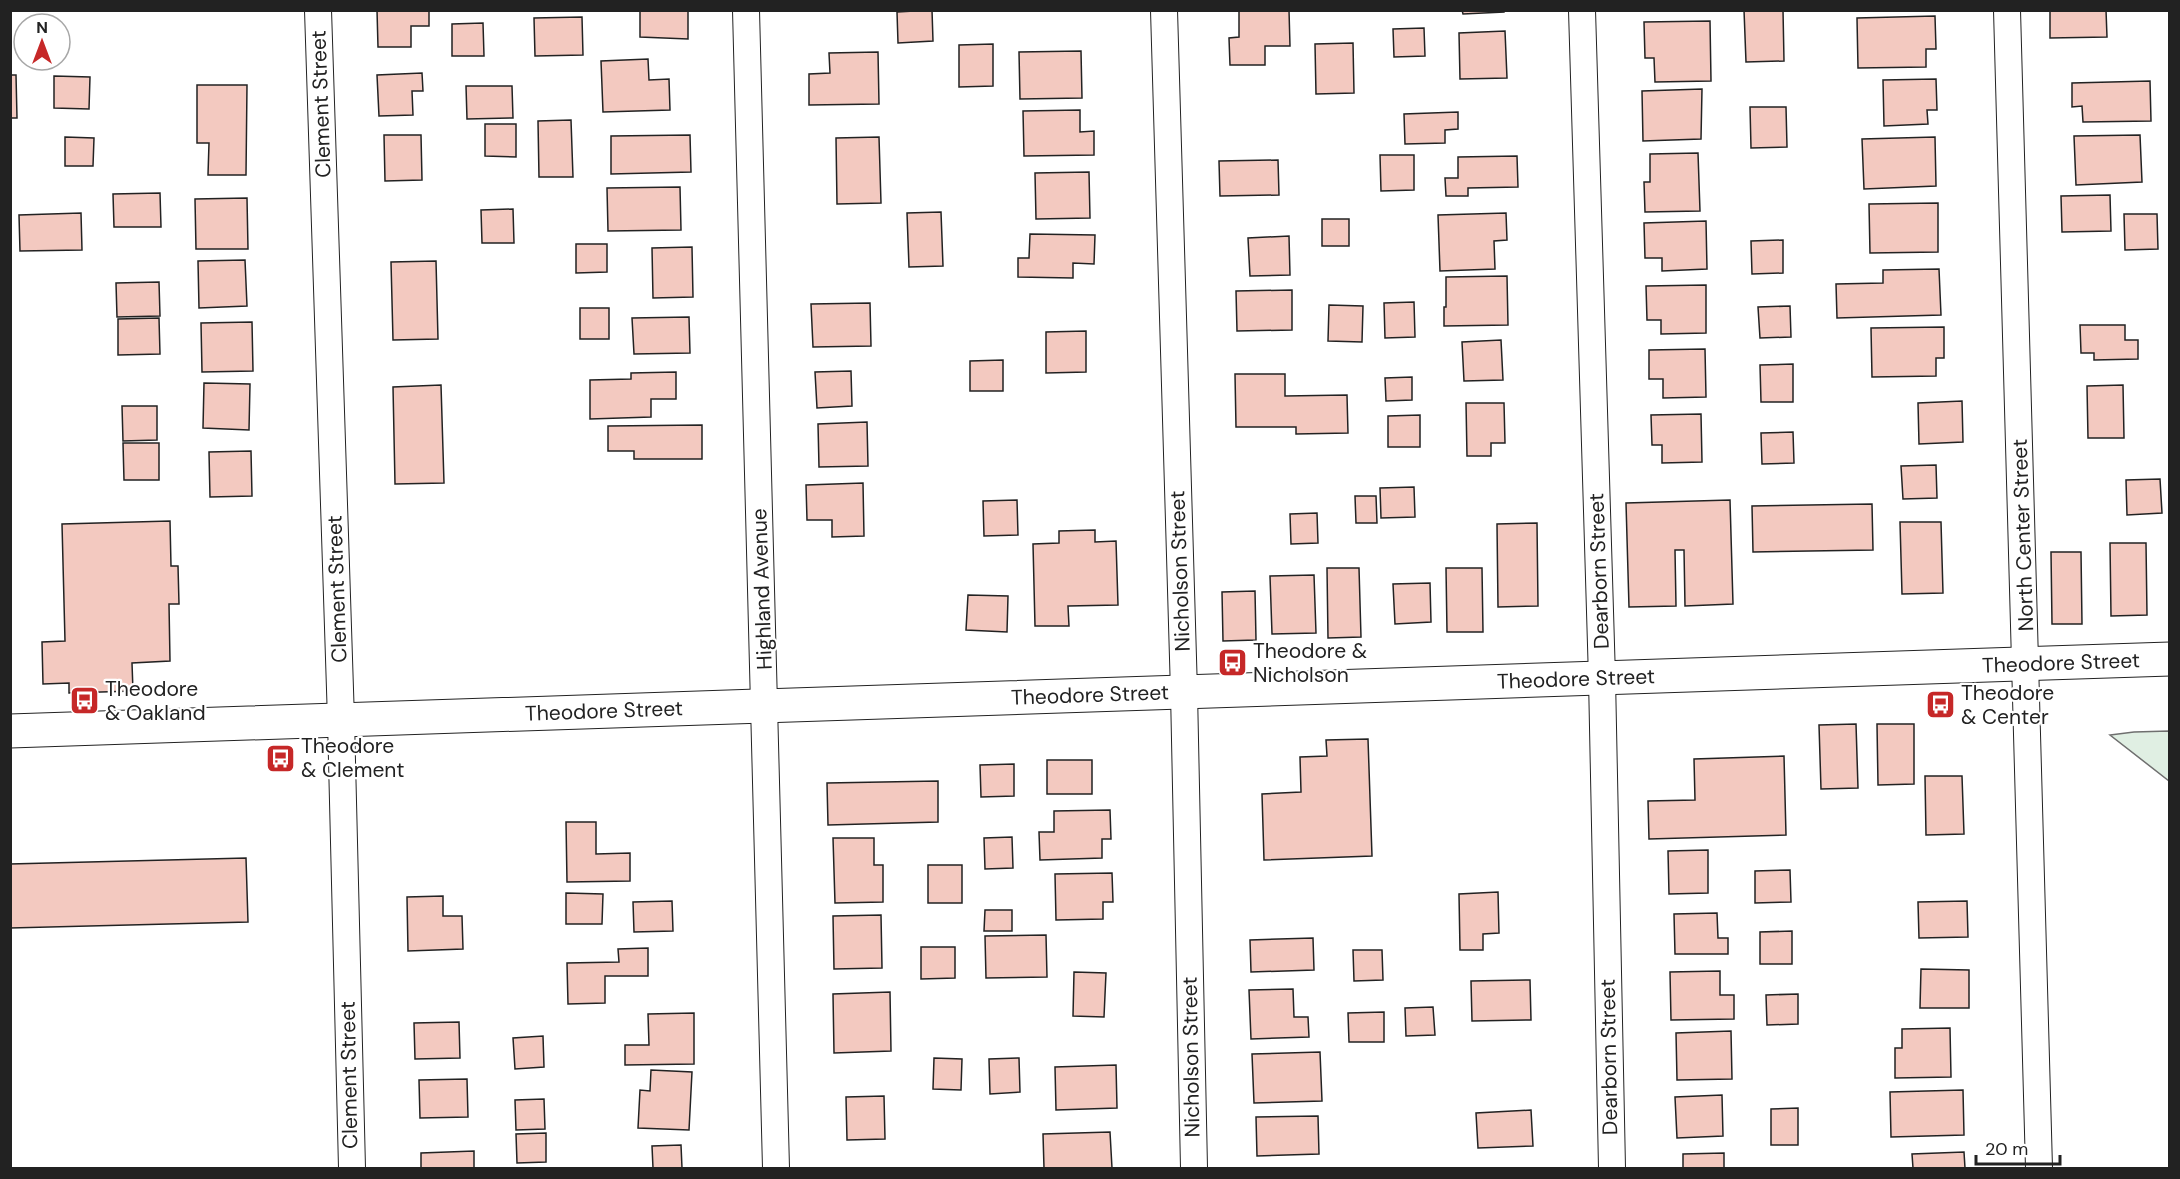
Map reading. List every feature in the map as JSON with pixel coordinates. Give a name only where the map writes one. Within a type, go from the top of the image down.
[{"type":"main road","name":"Theodore Street","points":[[10,731],[2169,659]]},
{"type":"street","name":"Clement Street","points":[[318,10],[341,720],[352,1168]]},
{"type":"street","name":"Highland Avenue","points":[[746,10],[776,1168]]},
{"type":"street","name":"Nicholson Street","points":[[1164,10],[1184,692],[1194,1168]]},
{"type":"street","name":"Dearborn Street","points":[[1582,10],[1602,678],[1612,1168]]},
{"type":"street","name":"North Center Street","points":[[2007,10],[2039,1168]]},
{"type":"green space","points":[[2169,731],[2169,781],[2110,735],[2134,732]]},
{"type":"building","points":[[377,10],[429,10],[429,26],[411,26],[411,47],[378,47]]},
{"type":"building","points":[[640,10],[688,10],[688,39],[640,37]]},
{"type":"building","points":[[932,10],[933,41],[898,43],[897,12]]},
{"type":"building","points":[[1239,10],[1289,10],[1290,46],[1265,46],[1265,65],[1230,65],[1229,38],[1239,37]]},
{"type":"building","points":[[1462,10],[1504,10],[1504,12],[1463,14]]},
{"type":"building","points":[[1744,10],[1783,10],[1784,61],[1746,62]]},
{"type":"building","points":[[2050,10],[2106,10],[2107,37],[2050,38]]},
{"type":"building","points":[[1935,16],[1936,49],[1926,49],[1926,67],[1858,68],[1857,18]]},
{"type":"building","points":[[582,17],[583,55],[535,56],[534,18]]},
{"type":"building","points":[[1710,21],[1711,81],[1655,82],[1654,58],[1645,58],[1644,22]]},
{"type":"building","points":[[483,23],[484,56],[452,56],[452,24]]},
{"type":"building","points":[[1424,28],[1425,56],[1394,57],[1393,29]]},
{"type":"building","points":[[1505,31],[1507,78],[1460,79],[1459,33]]},
{"type":"building","points":[[1353,43],[1354,93],[1316,94],[1315,44]]},
{"type":"building","points":[[993,44],[993,86],[959,87],[959,45]]},
{"type":"building","points":[[1081,51],[1082,98],[1020,99],[1019,52]]},
{"type":"building","points":[[878,52],[879,104],[809,105],[809,74],[830,73],[829,53]]},
{"type":"building","points":[[648,59],[649,80],[669,79],[670,110],[603,112],[601,61]]},
{"type":"building","points":[[422,73],[423,91],[412,91],[413,115],[379,116],[377,75]]},
{"type":"building","points":[[10,75],[16,75],[17,118],[10,118]]},
{"type":"building","points":[[54,76],[90,77],[89,109],[54,108]]},
{"type":"building","points":[[1936,79],[1937,110],[1927,110],[1928,124],[1884,126],[1883,80]]},
{"type":"building","points":[[2150,81],[2151,121],[2083,122],[2082,106],[2072,107],[2072,83]]},
{"type":"building","points":[[197,85],[247,85],[246,175],[208,175],[209,143],[197,143]]},
{"type":"building","points":[[466,86],[512,86],[513,118],[467,119]]},
{"type":"building","points":[[1702,89],[1701,139],[1643,141],[1642,91]]},
{"type":"building","points":[[1750,107],[1786,107],[1787,147],[1751,148]]},
{"type":"building","points":[[1080,110],[1080,132],[1094,131],[1094,155],[1024,156],[1023,111]]},
{"type":"building","points":[[1458,112],[1458,129],[1445,130],[1445,143],[1405,144],[1404,114]]},
{"type":"building","points":[[571,120],[573,177],[539,177],[538,121]]},
{"type":"building","points":[[485,124],[516,124],[516,157],[485,156]]},
{"type":"building","points":[[384,135],[421,135],[422,180],[385,181]]},
{"type":"building","points":[[690,135],[691,172],[611,174],[611,136]]},
{"type":"building","points":[[2140,135],[2142,182],[2076,185],[2074,136]]},
{"type":"building","points":[[65,137],[94,138],[93,166],[65,166]]},
{"type":"building","points":[[879,137],[881,203],[837,204],[836,138]]},
{"type":"building","points":[[1935,137],[1936,186],[1864,189],[1862,139]]},
{"type":"building","points":[[1698,153],[1700,211],[1645,212],[1644,182],[1650,182],[1650,154]]},
{"type":"building","points":[[1380,155],[1414,155],[1414,190],[1381,191]]},
{"type":"building","points":[[1517,156],[1518,187],[1468,188],[1468,196],[1446,196],[1445,178],[1458,178],[1458,157]]},
{"type":"building","points":[[1278,160],[1279,195],[1220,196],[1219,161]]},
{"type":"building","points":[[1089,172],[1090,218],[1036,219],[1035,173]]},
{"type":"building","points":[[680,187],[681,230],[608,231],[607,188]]},
{"type":"building","points":[[160,193],[161,227],[114,227],[113,194]]},
{"type":"building","points":[[2110,195],[2111,231],[2062,232],[2061,196]]},
{"type":"building","points":[[247,198],[248,249],[196,249],[195,199]]},
{"type":"building","points":[[1938,203],[1938,252],[1870,253],[1869,204]]},
{"type":"building","points":[[513,209],[514,243],[482,243],[481,210]]},
{"type":"building","points":[[941,212],[943,266],[909,267],[907,213]]},
{"type":"building","points":[[81,213],[82,250],[20,251],[19,215]]},
{"type":"building","points":[[1506,213],[1507,240],[1494,241],[1495,269],[1440,271],[1438,215]]},
{"type":"building","points":[[2124,214],[2157,214],[2158,249],[2125,250]]},
{"type":"building","points":[[1322,219],[1349,219],[1349,246],[1322,246]]},
{"type":"building","points":[[1706,221],[1707,269],[1662,271],[1662,258],[1645,258],[1644,223]]},
{"type":"building","points":[[1030,234],[1095,235],[1094,264],[1073,263],[1073,278],[1018,277],[1018,258],[1029,258]]},
{"type":"building","points":[[1289,236],[1290,275],[1250,276],[1248,238]]},
{"type":"building","points":[[1783,240],[1783,273],[1752,274],[1751,241]]},
{"type":"building","points":[[576,244],[607,244],[607,272],[576,273]]},
{"type":"building","points":[[692,247],[693,297],[653,298],[652,248]]},
{"type":"building","points":[[245,260],[247,306],[199,308],[198,261]]},
{"type":"building","points":[[436,261],[438,339],[393,340],[391,262]]},
{"type":"building","points":[[1939,269],[1941,315],[1837,318],[1836,284],[1883,283],[1883,270]]},
{"type":"building","points":[[1507,276],[1508,325],[1444,326],[1446,277]]},
{"type":"building","points":[[159,282],[160,316],[117,317],[116,283]]},
{"type":"building","points":[[1706,285],[1706,333],[1661,334],[1661,320],[1647,320],[1646,286]]},
{"type":"building","points":[[1292,290],[1292,330],[1237,331],[1236,291]]},
{"type":"building","points":[[1414,302],[1415,337],[1385,338],[1384,303]]},
{"type":"building","points":[[870,303],[871,346],[813,347],[811,304]]},
{"type":"building","points":[[1329,305],[1363,306],[1362,342],[1328,341]]},
{"type":"building","points":[[1790,306],[1791,337],[1760,338],[1758,307]]},
{"type":"building","points":[[580,308],[609,308],[609,339],[580,339]]},
{"type":"building","points":[[689,317],[690,353],[634,354],[632,318]]},
{"type":"building","points":[[159,318],[160,354],[118,355],[118,319]]},
{"type":"building","points":[[252,322],[253,371],[202,372],[201,323]]},
{"type":"building","points":[[2080,325],[2125,325],[2125,340],[2138,340],[2138,359],[2094,360],[2094,353],[2081,353]]},
{"type":"building","points":[[1944,327],[1944,358],[1936,358],[1936,376],[1872,377],[1871,328]]},
{"type":"building","points":[[1086,331],[1086,372],[1046,373],[1046,332]]},
{"type":"building","points":[[1501,340],[1503,380],[1464,381],[1462,342]]},
{"type":"building","points":[[1705,349],[1706,397],[1663,398],[1663,379],[1649,379],[1649,350]]},
{"type":"building","points":[[1003,360],[1003,391],[970,391],[970,361]]},
{"type":"building","points":[[1793,364],[1793,402],[1761,402],[1760,365]]},
{"type":"building","points":[[851,371],[852,406],[817,408],[815,372]]},
{"type":"building","points":[[676,372],[676,399],[651,399],[651,417],[590,419],[590,380],[631,379],[631,373]]},
{"type":"building","points":[[1235,374],[1285,374],[1285,396],[1347,395],[1348,433],[1296,434],[1296,427],[1236,427]]},
{"type":"building","points":[[1412,377],[1412,400],[1386,401],[1385,378]]},
{"type":"building","points":[[204,383],[250,384],[249,430],[203,428]]},
{"type":"building","points":[[441,385],[444,483],[395,484],[393,387]]},
{"type":"building","points":[[2123,385],[2124,438],[2088,438],[2087,386]]},
{"type":"building","points":[[1962,401],[1963,442],[1919,444],[1918,403]]},
{"type":"building","points":[[1466,403],[1504,403],[1505,443],[1491,443],[1491,456],[1467,456]]},
{"type":"building","points":[[122,406],[157,406],[157,440],[123,441]]},
{"type":"building","points":[[1701,414],[1702,462],[1662,463],[1662,445],[1652,445],[1651,415]]},
{"type":"building","points":[[1420,415],[1420,447],[1388,447],[1388,416]]},
{"type":"building","points":[[867,422],[868,466],[819,467],[818,424]]},
{"type":"building","points":[[702,425],[702,459],[634,459],[634,451],[608,451],[608,426]]},
{"type":"building","points":[[1793,432],[1794,463],[1762,464],[1761,433]]},
{"type":"building","points":[[123,443],[159,443],[159,480],[124,480]]},
{"type":"building","points":[[251,451],[252,496],[210,497],[209,452]]},
{"type":"building","points":[[1936,465],[1937,498],[1903,499],[1901,466]]},
{"type":"building","points":[[2160,479],[2162,513],[2127,515],[2126,480]]},
{"type":"building","points":[[863,483],[864,536],[832,537],[832,520],[807,520],[806,485]]},
{"type":"building","points":[[1414,487],[1415,517],[1381,518],[1380,488]]},
{"type":"building","points":[[1355,496],[1376,496],[1377,523],[1356,523]]},
{"type":"building","points":[[1017,500],[1018,535],[984,536],[983,501]]},
{"type":"building","points":[[1730,500],[1733,604],[1685,606],[1684,550],[1675,550],[1676,606],[1629,607],[1626,503]]},
{"type":"building","points":[[1872,504],[1873,550],[1753,552],[1752,506]]},
{"type":"building","points":[[1317,513],[1318,543],[1291,544],[1290,514]]},
{"type":"building","points":[[170,521],[171,566],[178,566],[179,604],[169,604],[170,661],[132,663],[133,691],[69,693],[69,683],[43,684],[42,642],[65,641],[62,524]]},
{"type":"building","points":[[1900,522],[1941,522],[1943,593],[1902,594]]},
{"type":"building","points":[[1537,523],[1538,606],[1498,607],[1497,524]]},
{"type":"building","points":[[1095,530],[1095,542],[1116,541],[1118,605],[1068,606],[1069,626],[1035,626],[1033,544],[1059,543],[1059,531]]},
{"type":"building","points":[[2110,543],[2146,543],[2147,615],[2111,616]]},
{"type":"building","points":[[2051,552],[2081,552],[2082,624],[2052,624]]},
{"type":"building","points":[[1327,568],[1359,568],[1361,637],[1328,638]]},
{"type":"building","points":[[1446,568],[1482,568],[1483,632],[1447,632]]},
{"type":"building","points":[[1314,575],[1316,633],[1272,634],[1270,576]]},
{"type":"building","points":[[1430,583],[1431,622],[1395,624],[1393,584]]},
{"type":"building","points":[[1255,591],[1256,640],[1223,641],[1222,592]]},
{"type":"building","points":[[968,595],[1008,596],[1007,632],[966,630]]},
{"type":"building","points":[[1856,724],[1858,788],[1821,789],[1819,725]]},
{"type":"building","points":[[1877,724],[1914,724],[1914,784],[1878,785]]},
{"type":"building","points":[[1368,739],[1372,856],[1264,860],[1262,794],[1301,792],[1300,757],[1327,756],[1326,740]]},
{"type":"building","points":[[1784,756],[1786,835],[1649,839],[1648,801],[1695,800],[1694,759]]},
{"type":"building","points":[[1047,760],[1092,760],[1092,794],[1047,794]]},
{"type":"building","points":[[1014,764],[1014,796],[981,797],[980,765]]},
{"type":"building","points":[[1925,776],[1962,776],[1964,834],[1926,835]]},
{"type":"building","points":[[938,781],[938,822],[828,825],[827,783]]},
{"type":"building","points":[[1110,810],[1111,839],[1102,839],[1102,858],[1040,860],[1039,832],[1054,832],[1054,811]]},
{"type":"building","points":[[566,822],[596,822],[596,854],[630,853],[630,881],[567,882]]},
{"type":"building","points":[[1012,837],[1013,868],[985,869],[984,838]]},
{"type":"building","points":[[833,838],[874,838],[874,865],[883,865],[883,902],[835,903]]},
{"type":"building","points":[[1708,850],[1708,893],[1669,894],[1668,851]]},
{"type":"building","points":[[246,858],[248,922],[10,928],[10,864]]},
{"type":"building","points":[[928,865],[962,865],[962,903],[928,903]]},
{"type":"building","points":[[1790,870],[1791,902],[1755,903],[1755,871]]},
{"type":"building","points":[[1112,873],[1113,902],[1103,902],[1103,919],[1056,920],[1055,874]]},
{"type":"building","points":[[1498,892],[1499,933],[1483,934],[1483,950],[1460,950],[1459,894]]},
{"type":"building","points":[[566,893],[603,894],[602,924],[566,924]]},
{"type":"building","points":[[443,896],[443,916],[462,916],[463,949],[408,951],[407,897]]},
{"type":"building","points":[[672,901],[673,931],[634,932],[633,902]]},
{"type":"building","points":[[1967,901],[1968,937],[1919,938],[1918,902]]},
{"type":"building","points":[[985,910],[1012,910],[1012,931],[984,931]]},
{"type":"building","points":[[1717,913],[1718,938],[1728,938],[1728,954],[1675,954],[1674,914]]},
{"type":"building","points":[[881,915],[882,968],[834,969],[833,916]]},
{"type":"building","points":[[1792,931],[1792,964],[1760,964],[1760,932]]},
{"type":"building","points":[[1046,935],[1047,977],[986,978],[985,936]]},
{"type":"building","points":[[1313,938],[1314,970],[1251,972],[1250,940]]},
{"type":"building","points":[[921,947],[955,947],[955,978],[921,979]]},
{"type":"building","points":[[648,948],[648,976],[605,976],[605,1003],[568,1004],[567,963],[619,962],[618,949]]},
{"type":"building","points":[[1353,950],[1382,950],[1383,980],[1354,981]]},
{"type":"building","points":[[1921,969],[1969,970],[1969,1008],[1920,1008]]},
{"type":"building","points":[[1720,971],[1720,995],[1734,995],[1734,1019],[1671,1020],[1670,972]]},
{"type":"building","points":[[1074,972],[1106,973],[1104,1017],[1073,1016]]},
{"type":"building","points":[[1530,980],[1531,1020],[1472,1021],[1471,981]]},
{"type":"building","points":[[1293,989],[1294,1017],[1308,1017],[1309,1037],[1251,1039],[1249,990]]},
{"type":"building","points":[[890,992],[891,1051],[834,1053],[833,994]]},
{"type":"building","points":[[1798,994],[1798,1024],[1767,1025],[1766,995]]},
{"type":"building","points":[[1433,1007],[1435,1035],[1406,1036],[1405,1008]]},
{"type":"building","points":[[1384,1012],[1384,1042],[1349,1042],[1348,1013]]},
{"type":"building","points":[[694,1013],[694,1064],[625,1065],[625,1045],[649,1045],[648,1014]]},
{"type":"building","points":[[459,1022],[460,1058],[415,1059],[414,1023]]},
{"type":"building","points":[[1950,1028],[1951,1077],[1895,1078],[1895,1048],[1902,1048],[1902,1029]]},
{"type":"building","points":[[1731,1031],[1732,1079],[1677,1080],[1676,1033]]},
{"type":"building","points":[[543,1036],[544,1067],[515,1069],[513,1038]]},
{"type":"building","points":[[1320,1052],[1322,1101],[1254,1103],[1252,1054]]},
{"type":"building","points":[[934,1058],[962,1059],[961,1090],[933,1089]]},
{"type":"building","points":[[1019,1058],[1020,1092],[990,1094],[989,1059]]},
{"type":"building","points":[[1116,1065],[1117,1108],[1056,1110],[1055,1067]]},
{"type":"building","points":[[651,1070],[692,1072],[689,1130],[638,1128],[640,1090],[650,1091]]},
{"type":"building","points":[[467,1079],[468,1117],[420,1118],[419,1080]]},
{"type":"building","points":[[1963,1090],[1964,1135],[1891,1137],[1890,1092]]},
{"type":"building","points":[[1722,1095],[1723,1136],[1677,1138],[1675,1097]]},
{"type":"building","points":[[884,1096],[885,1139],[847,1140],[846,1097]]},
{"type":"building","points":[[544,1099],[545,1129],[516,1130],[515,1100]]},
{"type":"building","points":[[1798,1108],[1798,1145],[1771,1145],[1771,1109]]},
{"type":"building","points":[[1531,1110],[1533,1146],[1478,1148],[1476,1113]]},
{"type":"building","points":[[1318,1116],[1319,1154],[1257,1156],[1256,1117]]},
{"type":"building","points":[[1110,1132],[1112,1168],[1044,1168],[1043,1134]]},
{"type":"building","points":[[546,1133],[546,1162],[517,1163],[516,1134]]},
{"type":"building","points":[[681,1145],[682,1168],[653,1168],[652,1146]]},
{"type":"building","points":[[474,1151],[474,1168],[421,1168],[421,1153]]},
{"type":"building","points":[[1964,1152],[1965,1168],[1913,1168],[1912,1154]]},
{"type":"building","points":[[1724,1153],[1724,1168],[1683,1168],[1683,1154]]},
{"type":"place","name":"Theodore & Nicholson","points":[[1232,663]]},
{"type":"place","name":"Theodore & Oakland","points":[[84,701]]},
{"type":"place","name":"Theodore & Center","points":[[1940,705]]},
{"type":"place","name":"Theodore & Clement","points":[[280,758]]}]
